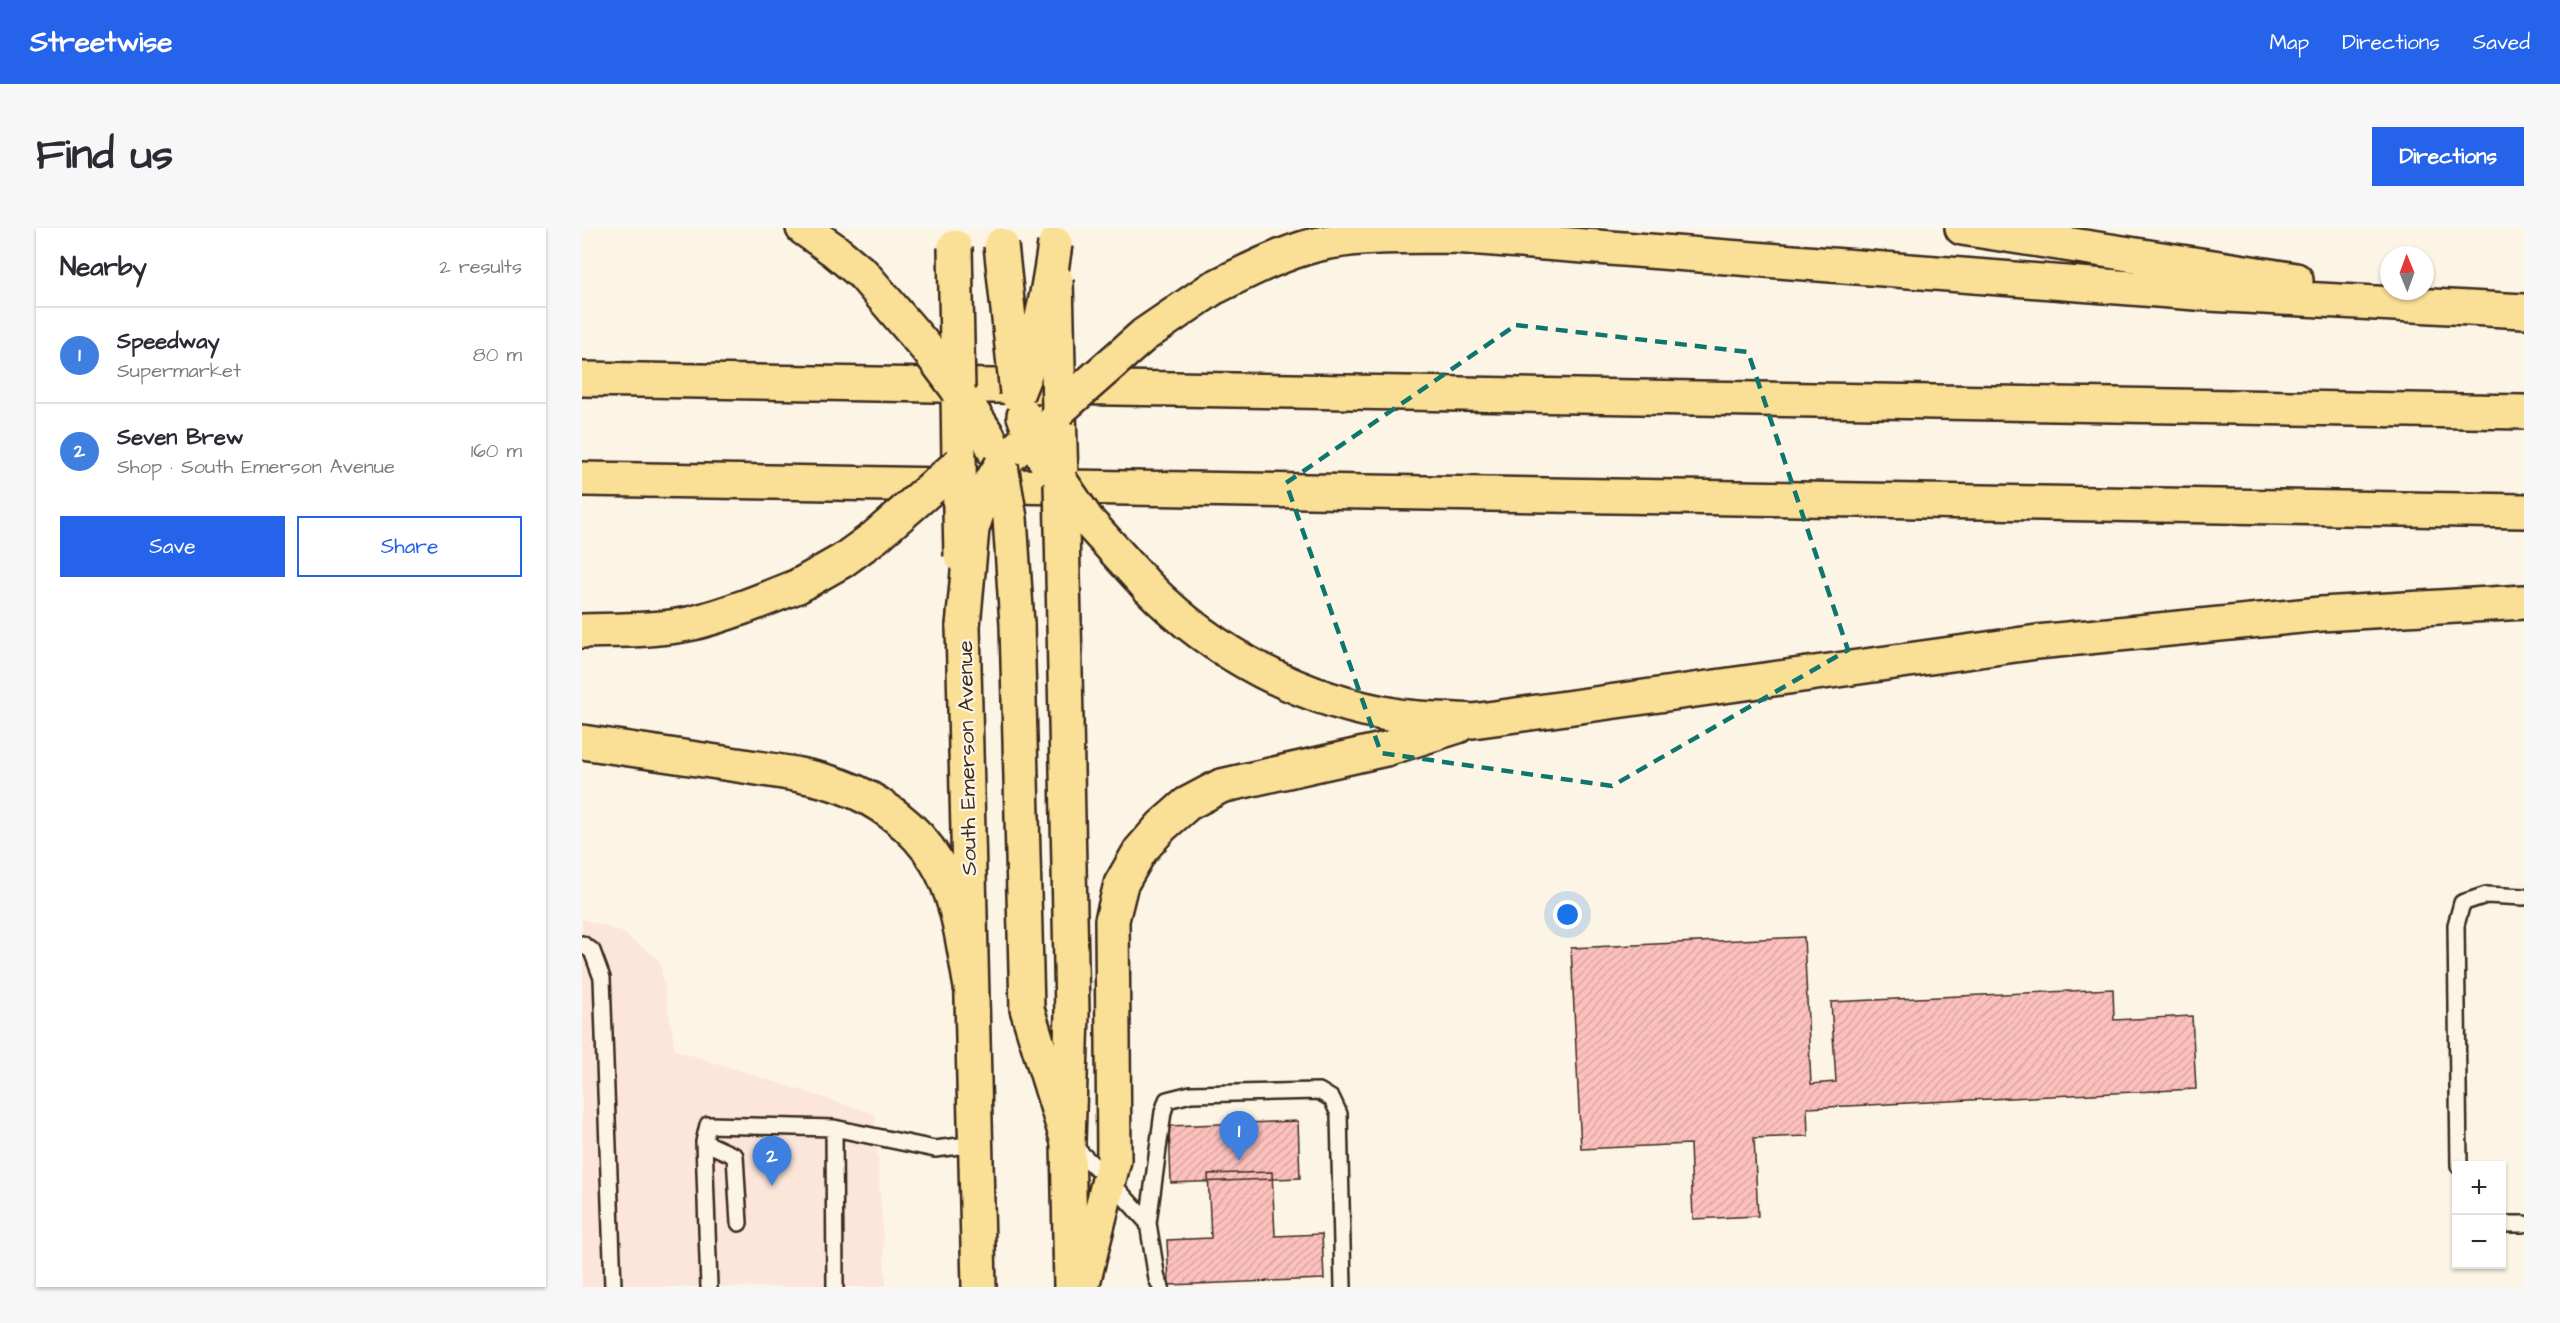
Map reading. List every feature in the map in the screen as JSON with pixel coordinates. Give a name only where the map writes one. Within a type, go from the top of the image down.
[{"type":"main road","points":[[803,228],[863,274],[897,313],[958,390],[994,451],[1010,518],[1017,624],[1027,1009],[1068,1142]]},
{"type":"main road","points":[[1962,228],[2460,306]]},
{"type":"main road","points":[[963,626],[972,529],[994,451],[1031,360],[1045,311],[1055,236]]},
{"type":"main road","points":[[1055,236],[1072,1013],[1068,1142],[1071,1287]]},
{"type":"main road","points":[[582,631],[636,630],[691,623],[743,608],[798,586],[842,561],[867,543],[959,465],[1030,435],[1144,335],[1213,288],[1253,268],[1316,245],[1379,237],[1454,236],[2209,294],[2524,311]]},
{"type":"main road","name":"South Emerson Avenue","points":[[955,237],[971,987],[980,1287]]},
{"type":"main road","points":[[1001,237],[1017,394],[1030,435],[1044,461],[1087,520],[1169,609],[1220,647],[1275,679],[1336,702],[1389,714],[1473,721]]},
{"type":"main road","points":[[582,379],[2524,411]]},
{"type":"main road","points":[[582,479],[2524,511]]},
{"type":"main road","points":[[1082,1287],[1114,1160],[1112,920],[1121,884],[1140,851],[1162,826],[1187,804],[1221,786],[1386,749],[1473,721],[2037,642],[2321,614],[2524,602]]},
{"type":"main road","points":[[582,742],[796,775],[842,787],[886,809],[915,833],[936,860],[948,884],[956,910],[971,987]]},
{"type":"lane","points":[[2458,1161],[2457,925],[2462,903],[2486,895],[2524,897]]},
{"type":"lane","points":[[582,944],[592,951],[602,978],[613,1287]]},
{"type":"lane","points":[[1161,1287],[1157,1279],[1148,1223],[1163,1112],[1167,1100],[1191,1094],[1319,1091],[1332,1099],[1339,1114],[1343,1287]]},
{"type":"lane","points":[[709,1287],[704,1142],[708,1125],[834,1128],[935,1149],[976,1144]]},
{"type":"lane","points":[[834,1128],[835,1287]]},
{"type":"lane","points":[[704,1142],[735,1156],[739,1223]]},
{"type":"lane","points":[[1068,1142],[1109,1180],[1148,1223]]},
{"type":"lane","points":[[2506,1224],[2524,1224]]},
{"type":"highlighted area","points":[[1516,325],[1748,352],[1848,650],[1612,786],[1381,753],[1286,483]]},
{"type":"shaded area","points":[[582,919],[622,932],[660,961],[675,1050],[875,1114],[886,1287],[582,1287]]},
{"type":"building","points":[[1804,937],[1811,1084],[1836,1082],[1831,1002],[2113,989],[2114,1020],[2192,1016],[2196,1089],[1807,1108],[1808,1136],[1754,1138],[1758,1216],[1693,1219],[1690,1144],[1581,1149],[1571,948]]},
{"type":"building","points":[[1298,1121],[1300,1178],[1171,1183],[1169,1126]]},
{"type":"building","points":[[1272,1172],[1275,1236],[1322,1234],[1324,1279],[1169,1285],[1167,1240],[1211,1238],[1208,1174]]},
{"type":"place","name":"Speedway","points":[[1239,1161]]},
{"type":"place","name":"Seven Brew","points":[[772,1186]]}]
